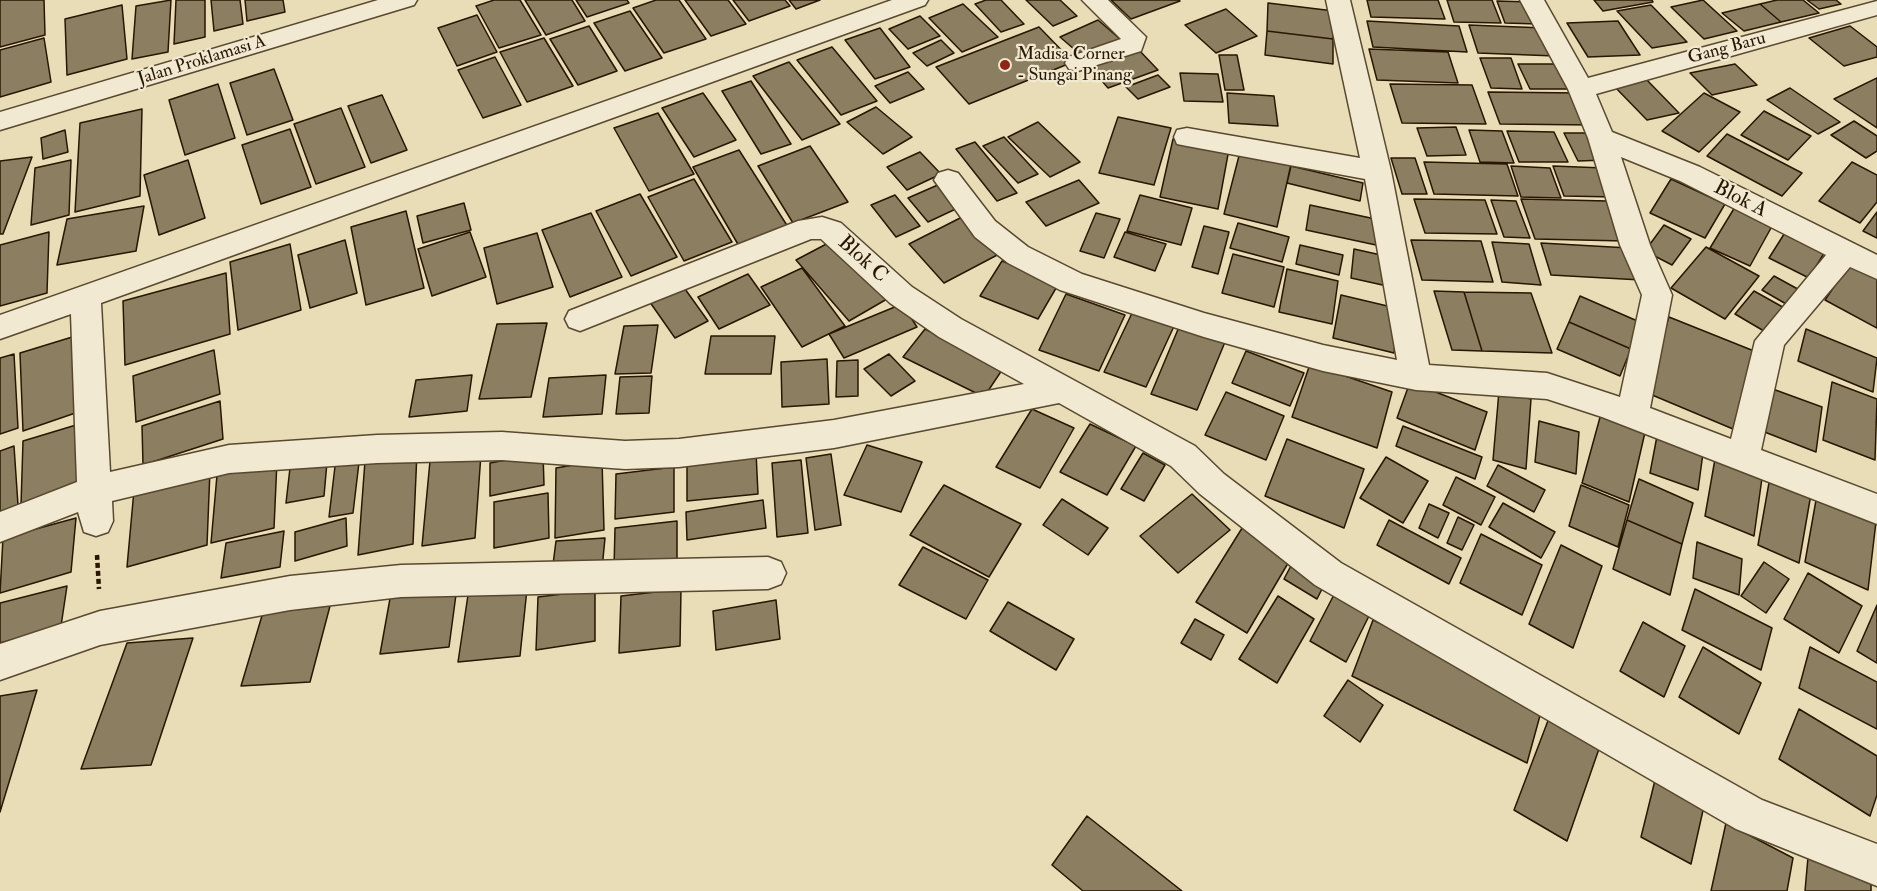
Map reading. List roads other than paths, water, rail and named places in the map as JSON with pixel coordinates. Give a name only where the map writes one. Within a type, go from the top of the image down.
[{"type":"street","name":"Jalan Proklamasi A","points":[[0,121],[405,0]]},
{"type":"street","points":[[0,327],[916,0]]},
{"type":"street","points":[[1077,63],[1132,45],[1134,37],[1128,29],[1095,0]]},
{"type":"street","points":[[1338,0],[1377,171],[1416,377]]},
{"type":"street","points":[[1532,0],[1581,89],[1601,138],[1635,245],[1657,295],[1632,415]]},
{"type":"street","name":"Gang Baru","points":[[1581,89],[1872,6]]},
{"type":"street","points":[[1187,137],[1377,171]]},
{"type":"street","name":"Blok A","points":[[1601,138],[1690,174],[1877,268]]},
{"type":"street","points":[[948,180],[986,229],[1018,255],[1071,282],[1204,325],[1323,358],[1416,377],[1547,386],[1632,415],[1877,509]]},
{"type":"street","name":"Blok C","points":[[580,319],[808,229],[822,228],[831,231],[901,295],[950,328],[1061,390]]},
{"type":"street","points":[[1743,457],[1770,341],[1845,253]]},
{"type":"street","points":[[85,295],[95,506]]},
{"type":"street","points":[[0,528],[95,506],[229,459],[502,446],[625,455],[679,453],[834,434],[1061,390],[1183,456],[1212,484],[1328,574],[1750,815],[1877,865]]},
{"type":"street","points":[[0,662],[100,628],[290,593],[401,581],[768,573]]},
{"type":"place","name":"Madisa Corner - Sungai Pinang","points":[[1005,65]]}]
